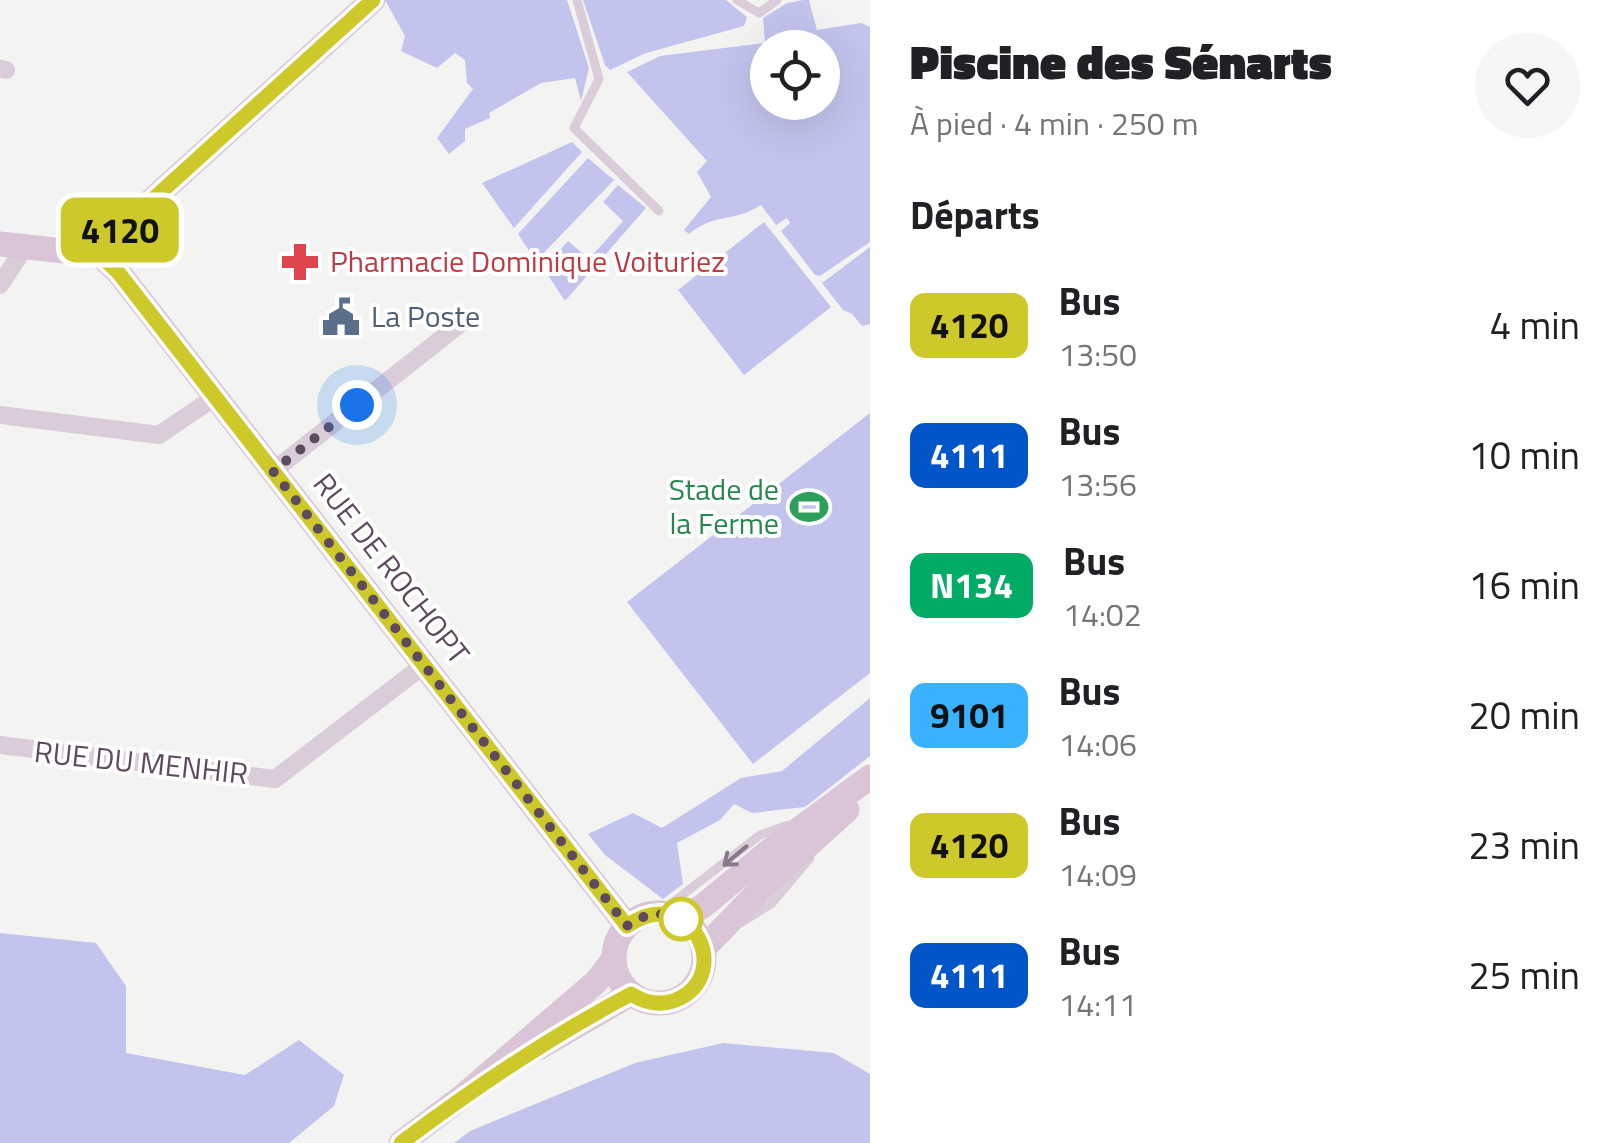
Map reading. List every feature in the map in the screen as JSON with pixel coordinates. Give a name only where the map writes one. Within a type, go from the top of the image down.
[{"type":"street","points":[[0,285],[12,246],[100,255],[119,230],[373,0]]},
{"type":"street","name":"RUE DE ROCHOPT","points":[[100,255],[118,272],[627,926]]},
{"type":"street","points":[[273,471],[468,317]]},
{"type":"street","points":[[0,415],[159,435],[215,397]]},
{"type":"street","name":"RUE DU MENHIR","points":[[0,746],[275,778],[424,665]]},
{"type":"street","points":[[870,776],[823,820],[712,940],[691,991],[678,999],[652,1003],[631,994],[616,972],[614,959],[627,926],[638,918],[670,916],[702,906],[823,820],[870,789]]},
{"type":"street","points":[[670,916],[699,937],[712,940]]},
{"type":"street","points":[[401,1143],[596,982],[614,959]]},
{"type":"street","points":[[462,1096],[552,1038],[631,994]]},
{"type":"lane","points":[[577,0],[599,79],[574,128],[660,211]]},
{"type":"lane","points":[[737,0],[759,12],[777,0]]},
{"type":"shaded area","points":[[385,0],[567,0],[589,68],[581,101],[575,78],[541,83],[489,113],[490,118],[465,129],[465,141],[449,154],[437,138],[473,89],[467,83],[465,60],[455,53],[437,68],[401,51],[405,36]]},
{"type":"shaded area","points":[[583,0],[726,0],[747,17],[744,26],[646,53],[610,70]]},
{"type":"shaded area","points":[[809,0],[817,30],[764,30],[763,18],[787,3]]},
{"type":"shaded area","points":[[861,23],[870,27],[870,242],[820,276],[815,275],[781,231],[790,223],[787,218],[776,225],[761,205],[708,223],[689,234],[684,230],[711,197],[697,172],[707,161],[627,72],[660,56],[750,45],[750,120],[840,120],[840,30],[817,30]]},
{"type":"shaded area","points":[[572,142],[582,152],[514,228],[482,183]]},
{"type":"shaded area","points":[[588,158],[614,180],[536,261],[518,234]]},
{"type":"shaded area","points":[[618,185],[646,208],[565,301],[543,268],[568,241],[589,259],[623,221],[603,202]]},
{"type":"shaded area","points":[[764,222],[831,307],[744,375],[678,290]]},
{"type":"shaded area","points":[[870,247],[870,324],[862,326],[843,310],[822,283]]},
{"type":"shaded area","name":"Stade de la Ferme","points":[[870,413],[870,673],[753,764],[627,602]]},
{"type":"shaded area","points":[[870,698],[870,756],[805,807],[752,813],[734,804],[720,820],[677,843],[683,884],[663,899],[605,855],[588,834],[633,813],[662,828],[741,778],[782,771]]},
{"type":"shaded area","points":[[0,933],[96,943],[126,986],[126,1053],[245,1075],[299,1040],[344,1075],[334,1106],[289,1143],[0,1143]]},
{"type":"shaded area","points":[[723,1043],[834,1053],[870,1074],[870,1143],[454,1143],[470,1131],[635,1063]]},
{"type":"bus line","name":"4120","points":[[373,0],[119,230],[100,255],[118,272],[627,926],[648,914],[681,919],[699,937],[704,964],[691,991],[678,999],[652,1003],[631,994],[552,1038],[462,1096],[401,1143]]},
{"type":"place","name":"Pharmacie Dominique Voituriez","points":[[300,262]]},
{"type":"place","name":"La Poste","points":[[341,317]]},
{"type":"place","name":"Stade de la Ferme","points":[[809,507]]},
{"type":"route","points":[[357,405],[273,471],[627,926],[648,914],[681,919]]}]
